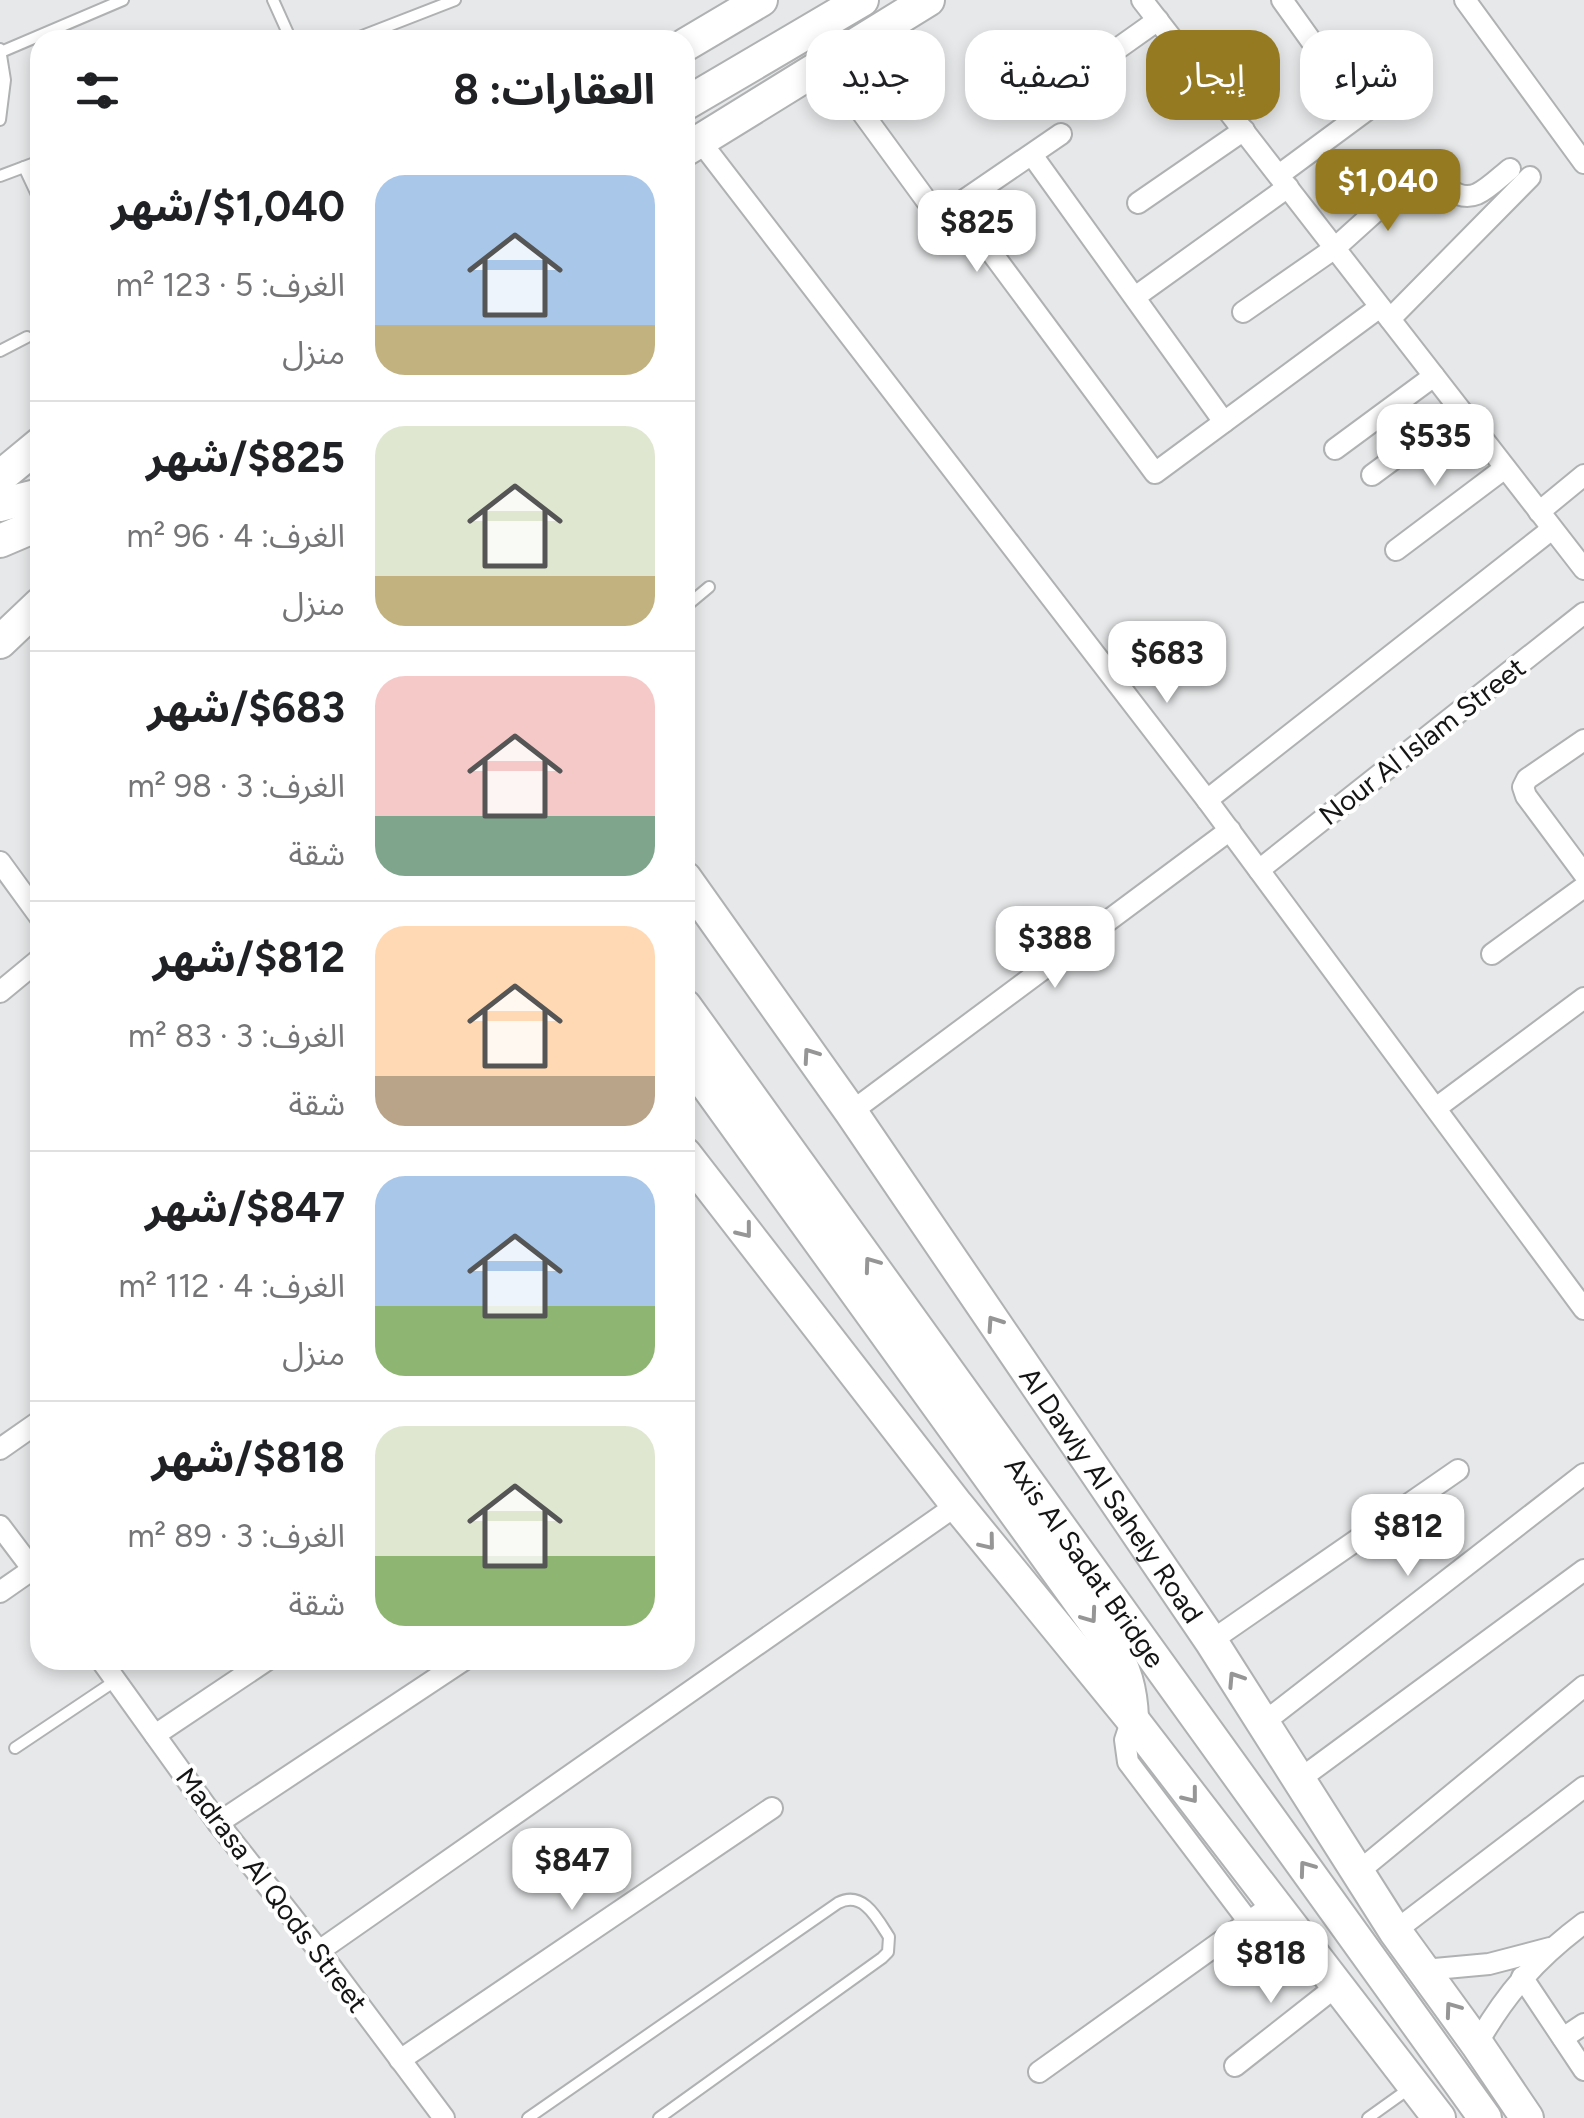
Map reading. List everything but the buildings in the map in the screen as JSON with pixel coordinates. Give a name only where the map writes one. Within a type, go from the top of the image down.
[{"type":"main road","points":[[695,39],[761,0]]},
{"type":"main road","points":[[879,30],[928,0]]},
{"type":"main road","points":[[695,98],[851,7]]},
{"type":"main road","points":[[695,143],[806,75]]},
{"type":"main road","points":[[0,446],[30,437]]},
{"type":"main road","points":[[0,478],[30,452]]},
{"type":"main road","points":[[0,506],[30,514]]},
{"type":"main road","points":[[0,541],[30,523]]},
{"type":"main road","points":[[0,642],[30,614]]},
{"type":"main road","name":"Al Dawly Al Sahely Road","points":[[695,898],[851,1112],[1264,1722],[1395,1931],[1527,2118]]},
{"type":"main road","name":"Axis Al Sadat Bridge","points":[[695,1020],[1485,2118]]},
{"type":"main road","name":"Axis Al Sadat Bridge","points":[[695,1068],[1110,1644],[1128,1680],[1132,1720]]},
{"type":"main road","points":[[695,1167],[957,1506],[1132,1720],[1262,1913],[1338,1985],[1439,2118]]},
{"type":"street","points":[[1142,0],[1166,30]]},
{"type":"street","points":[[1282,0],[1303,30]]},
{"type":"street","points":[[1465,0],[1584,162]]},
{"type":"street","points":[[1126,43],[1158,20]]},
{"type":"street","points":[[868,120],[926,200],[959,220],[983,241],[1155,473],[1385,313],[1520,173],[1468,196],[1457,195],[1427,174],[1417,174],[1335,248],[1244,312]]},
{"type":"street","points":[[1236,120],[1584,570]]},
{"type":"street","points":[[1134,297],[1355,120]]},
{"type":"street","points":[[1138,203],[1244,130]]},
{"type":"street","points":[[944,214],[1061,134]]},
{"type":"street","points":[[695,149],[1207,800],[1584,1308]]},
{"type":"street","points":[[1032,155],[1224,422]]},
{"type":"street","points":[[1335,449],[1434,376]]},
{"type":"street","points":[[1372,475],[1460,410]]},
{"type":"street","points":[[1396,550],[1504,468]]},
{"type":"street","points":[[1207,800],[1545,520],[1584,476]]},
{"type":"street","name":"Nour Al Islam Street","points":[[1259,870],[1584,613]]},
{"type":"street","points":[[1584,740],[1528,779],[1523,787],[1584,874]]},
{"type":"street","points":[[851,1112],[1230,830]]},
{"type":"street","points":[[0,862],[30,904]]},
{"type":"street","points":[[1492,954],[1584,888]]},
{"type":"street","points":[[0,992],[30,967]]},
{"type":"street","points":[[1436,1108],[1584,998]]},
{"type":"street","points":[[0,1449],[30,1428]]},
{"type":"street","points":[[1210,1641],[1458,1470]]},
{"type":"street","points":[[1264,1722],[1584,1474]]},
{"type":"street","points":[[319,1952],[957,1506]]},
{"type":"street","points":[[0,1526],[30,1566]]},
{"type":"street","points":[[1300,1779],[1584,1570]]},
{"type":"street","points":[[0,1592],[30,1577]]},
{"type":"street","name":"Madrasa Al Qods Street","points":[[108,1670],[218,1823],[444,2118]]},
{"type":"street","points":[[155,1735],[252,1670]]},
{"type":"street","points":[[218,1823],[449,1670]]},
{"type":"street","points":[[1358,1872],[1584,1686]]},
{"type":"street","points":[[1395,1931],[1584,1787]]},
{"type":"street","points":[[400,2060],[772,1808]]},
{"type":"street","points":[[1040,2072],[1262,1913]]},
{"type":"street","points":[[1478,2044],[1522,1977],[1584,1923]]},
{"type":"street","points":[[1424,1970],[1489,1964],[1552,1947]]},
{"type":"street","points":[[1522,1977],[1584,2070]]},
{"type":"street","points":[[1235,2066],[1338,1985]]},
{"type":"street","points":[[1563,2038],[1584,2024]]},
{"type":"lane","points":[[49,30],[123,0]]},
{"type":"lane","points":[[273,0],[287,30]]},
{"type":"lane","points":[[378,30],[455,0]]},
{"type":"lane","points":[[0,120],[5,80],[0,50],[30,38]]},
{"type":"lane","points":[[0,176],[30,165]]},
{"type":"lane","points":[[24,167],[30,180]]},
{"type":"lane","points":[[0,352],[27,338]]},
{"type":"lane","points":[[695,599],[709,587]]},
{"type":"lane","points":[[15,1748],[116,1680]]},
{"type":"lane","points":[[528,2118],[838,1903],[853,1898],[867,1906],[889,1936],[888,1952],[659,2118]]},
{"type":"lane","points":[[1368,2118],[1415,2085]]}]
